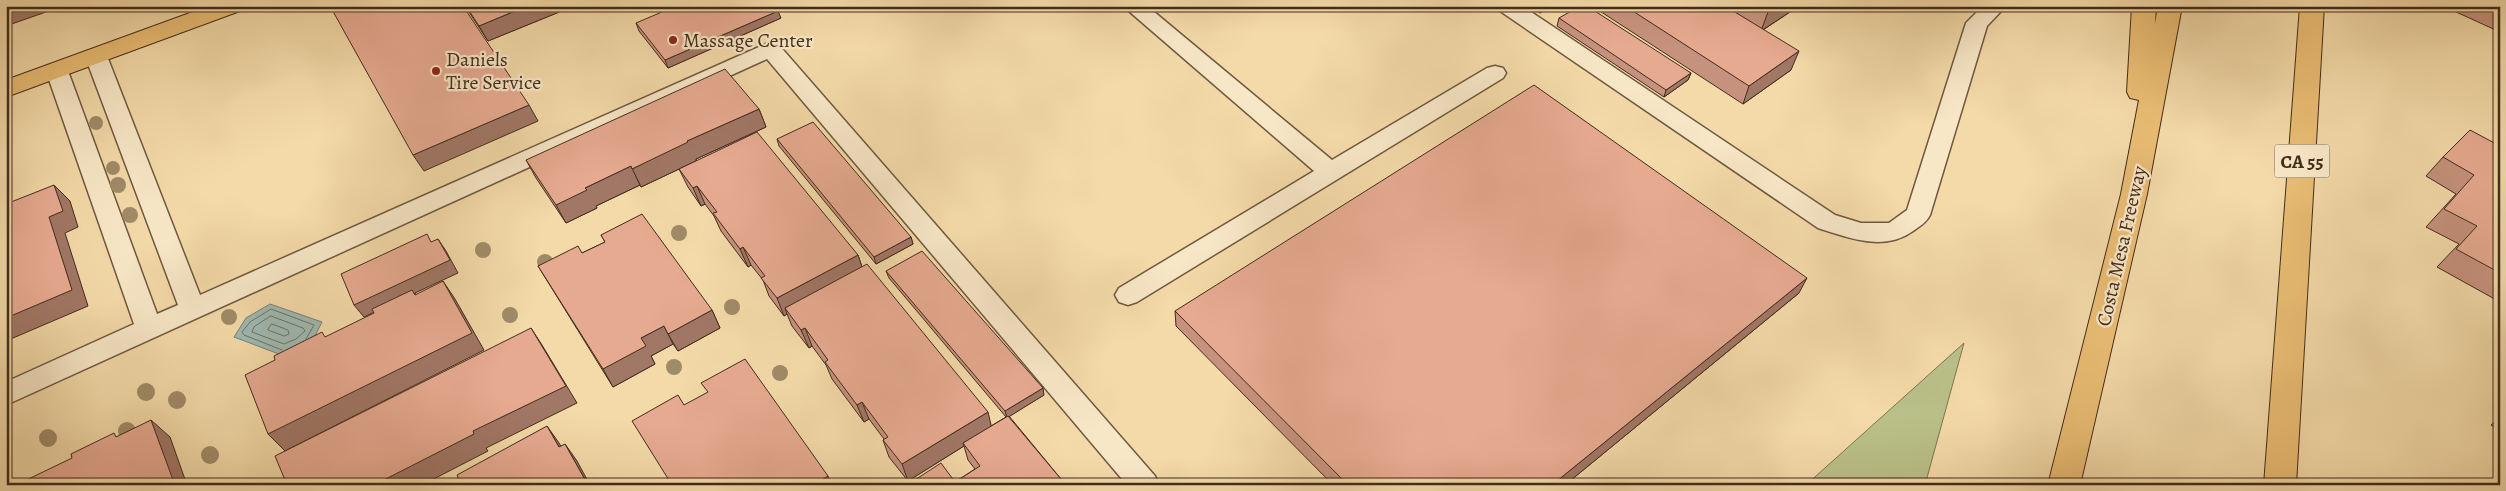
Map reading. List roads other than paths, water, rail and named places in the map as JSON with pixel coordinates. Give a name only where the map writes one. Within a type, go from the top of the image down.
[{"type":"main road","points":[[6,89],[232,6]]},
{"type":"main road","points":[[2134,194],[2144,6]]},
{"type":"main road","name":"Costa Mesa Freeway","points":[[2064,485],[2134,194],[2170,6]]},
{"type":"main road","name":"CA 55","points":[[2280,485],[2312,6]]},
{"type":"lane","points":[[1133,6],[1331,172]]},
{"type":"lane","points":[[1507,6],[1827,222],[1861,232],[1894,232],[1918,215],[1977,23],[1996,6]]},
{"type":"lane","points":[[6,394],[770,49],[1145,485]]},
{"type":"lane","points":[[96,56],[193,309]]},
{"type":"lane","points":[[57,70],[150,329]]},
{"type":"lane","points":[[1128,296],[1495,73]]},
{"type":"water","points":[[270,304],[322,322],[315,336],[284,356],[234,337],[246,318]]},
{"type":"place","name":"Massage Center","points":[[673,40]]},
{"type":"place","name":"Daniels Tire Service","points":[[436,71]]}]
